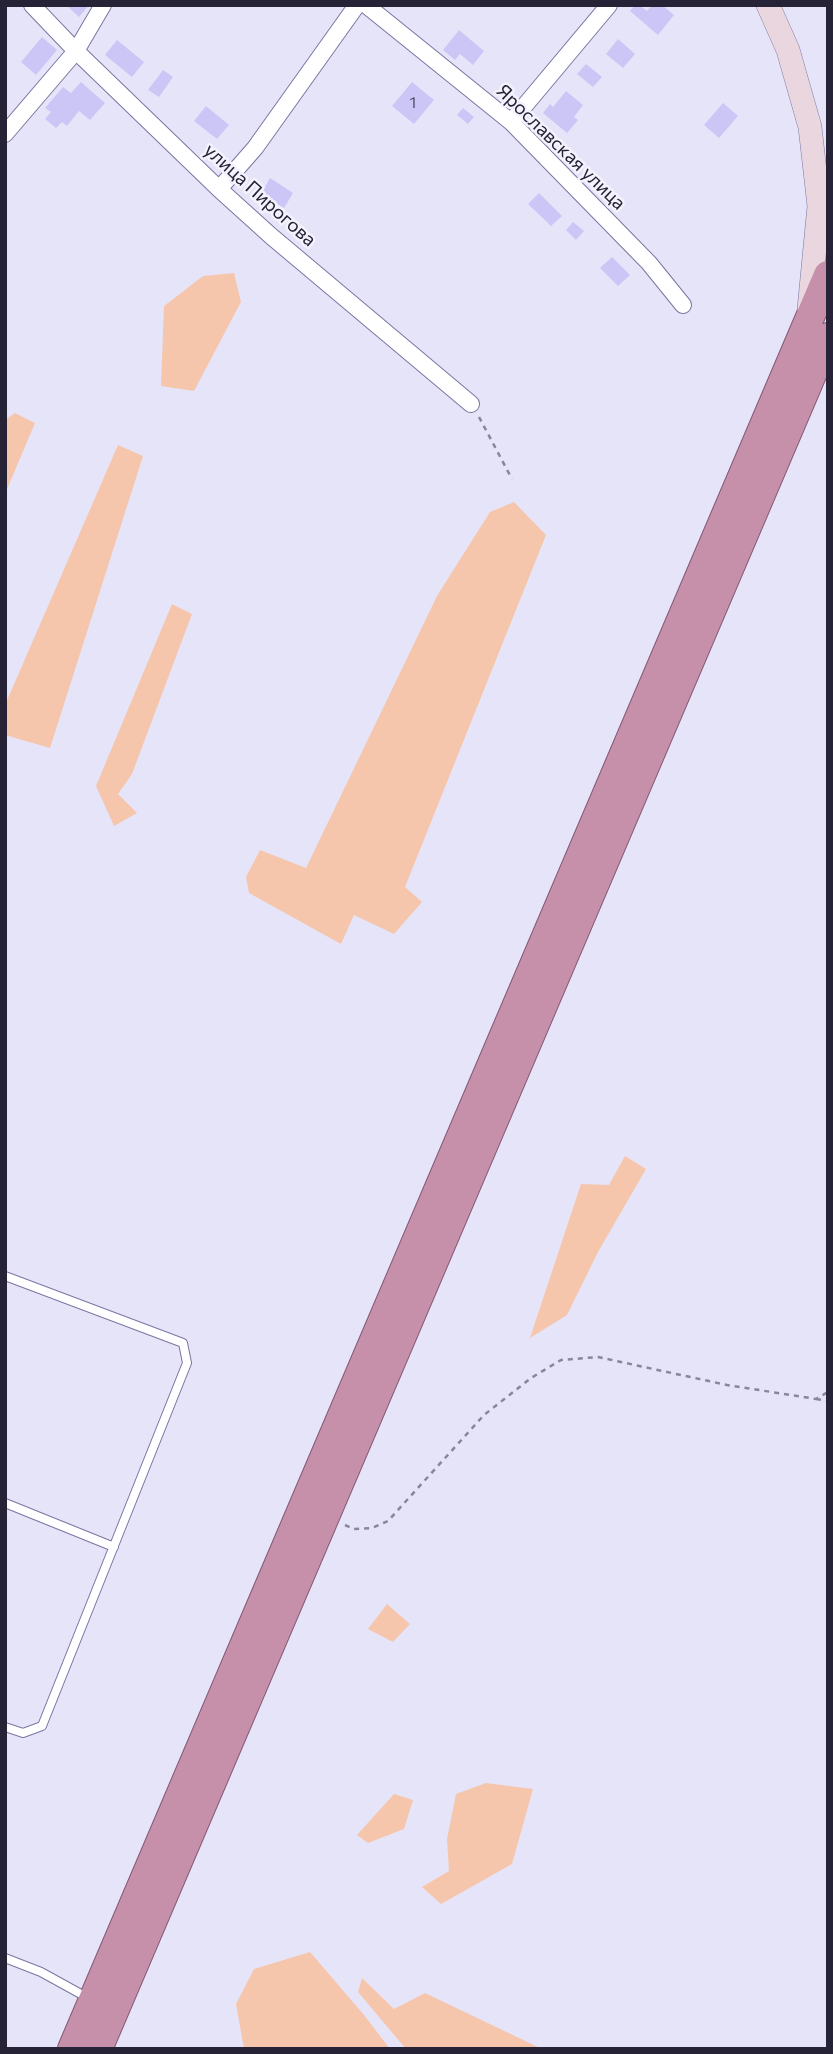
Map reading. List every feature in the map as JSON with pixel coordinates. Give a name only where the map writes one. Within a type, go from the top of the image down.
[{"type":"highway","points":[[98,2049],[325,1515],[818,330],[828,275]]},
{"type":"highway","points":[[72,2049],[818,330]]},
{"type":"main road","points":[[768,5],[788,50],[810,127],[819,206],[818,330]]},
{"type":"street","name":"улица Пирогова","points":[[32,5],[75,51],[219,189],[471,404]]},
{"type":"street","points":[[5,134],[75,51],[103,5]]},
{"type":"street","points":[[219,189],[256,148],[357,5]]},
{"type":"street","name":"Ярославская улица","points":[[366,5],[511,122],[649,264],[683,305]]},
{"type":"street","points":[[511,122],[609,5]]},
{"type":"lane","points":[[5,1276],[183,1343],[187,1363],[42,1726],[23,1733],[5,1727]]},
{"type":"lane","points":[[5,1503],[114,1547]]},
{"type":"lane","points":[[5,1958],[41,1972],[92,2000]]},
{"type":"path","points":[[471,404],[512,479]]},
{"type":"path","points":[[325,1515],[354,1529],[372,1528],[388,1521],[484,1415],[531,1378],[561,1360],[598,1357],[727,1385],[828,1402]]},
{"type":"path","points":[[816,1399],[828,1392]]},
{"type":"shaded area","points":[[234,273],[241,302],[194,391],[161,386],[164,306],[203,276]]},
{"type":"shaded area","points":[[15,413],[35,423],[5,494],[5,420]]},
{"type":"shaded area","points":[[118,445],[143,456],[50,748],[5,735],[5,705]]},
{"type":"shaded area","points":[[514,502],[546,535],[405,887],[422,902],[394,934],[354,915],[341,944],[249,893],[246,877],[260,850],[306,868],[437,596],[490,512]]},
{"type":"shaded area","points":[[172,604],[192,614],[132,774],[118,794],[137,813],[114,826],[96,786]]},
{"type":"shaded area","points":[[625,1156],[646,1169],[598,1252],[567,1315],[530,1338],[581,1184],[609,1185]]},
{"type":"shaded area","points":[[387,1604],[410,1624],[393,1642],[368,1629]]},
{"type":"shaded area","points":[[486,1783],[533,1789],[512,1864],[441,1904],[422,1887],[449,1871],[447,1839],[456,1794]]},
{"type":"shaded area","points":[[394,1794],[413,1800],[404,1829],[368,1843],[357,1835]]},
{"type":"shaded area","points":[[310,1952],[390,2049],[244,2049],[236,2004],[254,1969]]},
{"type":"shaded area","points":[[362,1978],[394,2009],[425,1993],[542,2049],[406,2049],[358,1992]]},
{"type":"building","points":[[66,5],[89,5],[79,17]]},
{"type":"building","points":[[635,5],[647,11],[652,5],[662,5],[674,15],[658,35],[630,11]]},
{"type":"building","points":[[459,30],[484,51],[473,65],[460,54],[455,60],[443,50]]},
{"type":"building","points":[[42,37],[57,50],[36,75],[21,62]]},
{"type":"building","points":[[618,39],[635,54],[623,68],[606,54]]},
{"type":"building","points":[[117,40],[144,62],[132,77],[105,55]]},
{"type":"building","points":[[586,64],[602,77],[593,87],[577,74]]},
{"type":"building","points":[[163,70],[173,77],[159,97],[148,90]]},
{"type":"building","points":[[81,82],[105,103],[90,120],[79,111],[67,126],[62,122],[56,128],[45,119],[51,112],[45,108],[63,87],[71,93]]},
{"type":"building","points":[[412,82],[434,100],[414,124],[392,106]]},
{"type":"building","points":[[566,91],[583,105],[574,117],[578,120],[567,133],[543,113],[550,104],[553,107]]},
{"type":"building","points":[[723,103],[738,116],[719,138],[704,125]]},
{"type":"building","points":[[206,106],[229,125],[217,139],[194,121]]},
{"type":"building","points":[[463,108],[474,117],[468,124],[457,115]]},
{"type":"building","points":[[270,178],[293,193],[284,208],[261,194]]},
{"type":"building","points":[[539,193],[562,216],[551,226],[528,204]]},
{"type":"building","points":[[573,222],[584,231],[576,240],[566,230]]},
{"type":"building","points":[[612,257],[630,275],[618,286],[600,268]]}]
